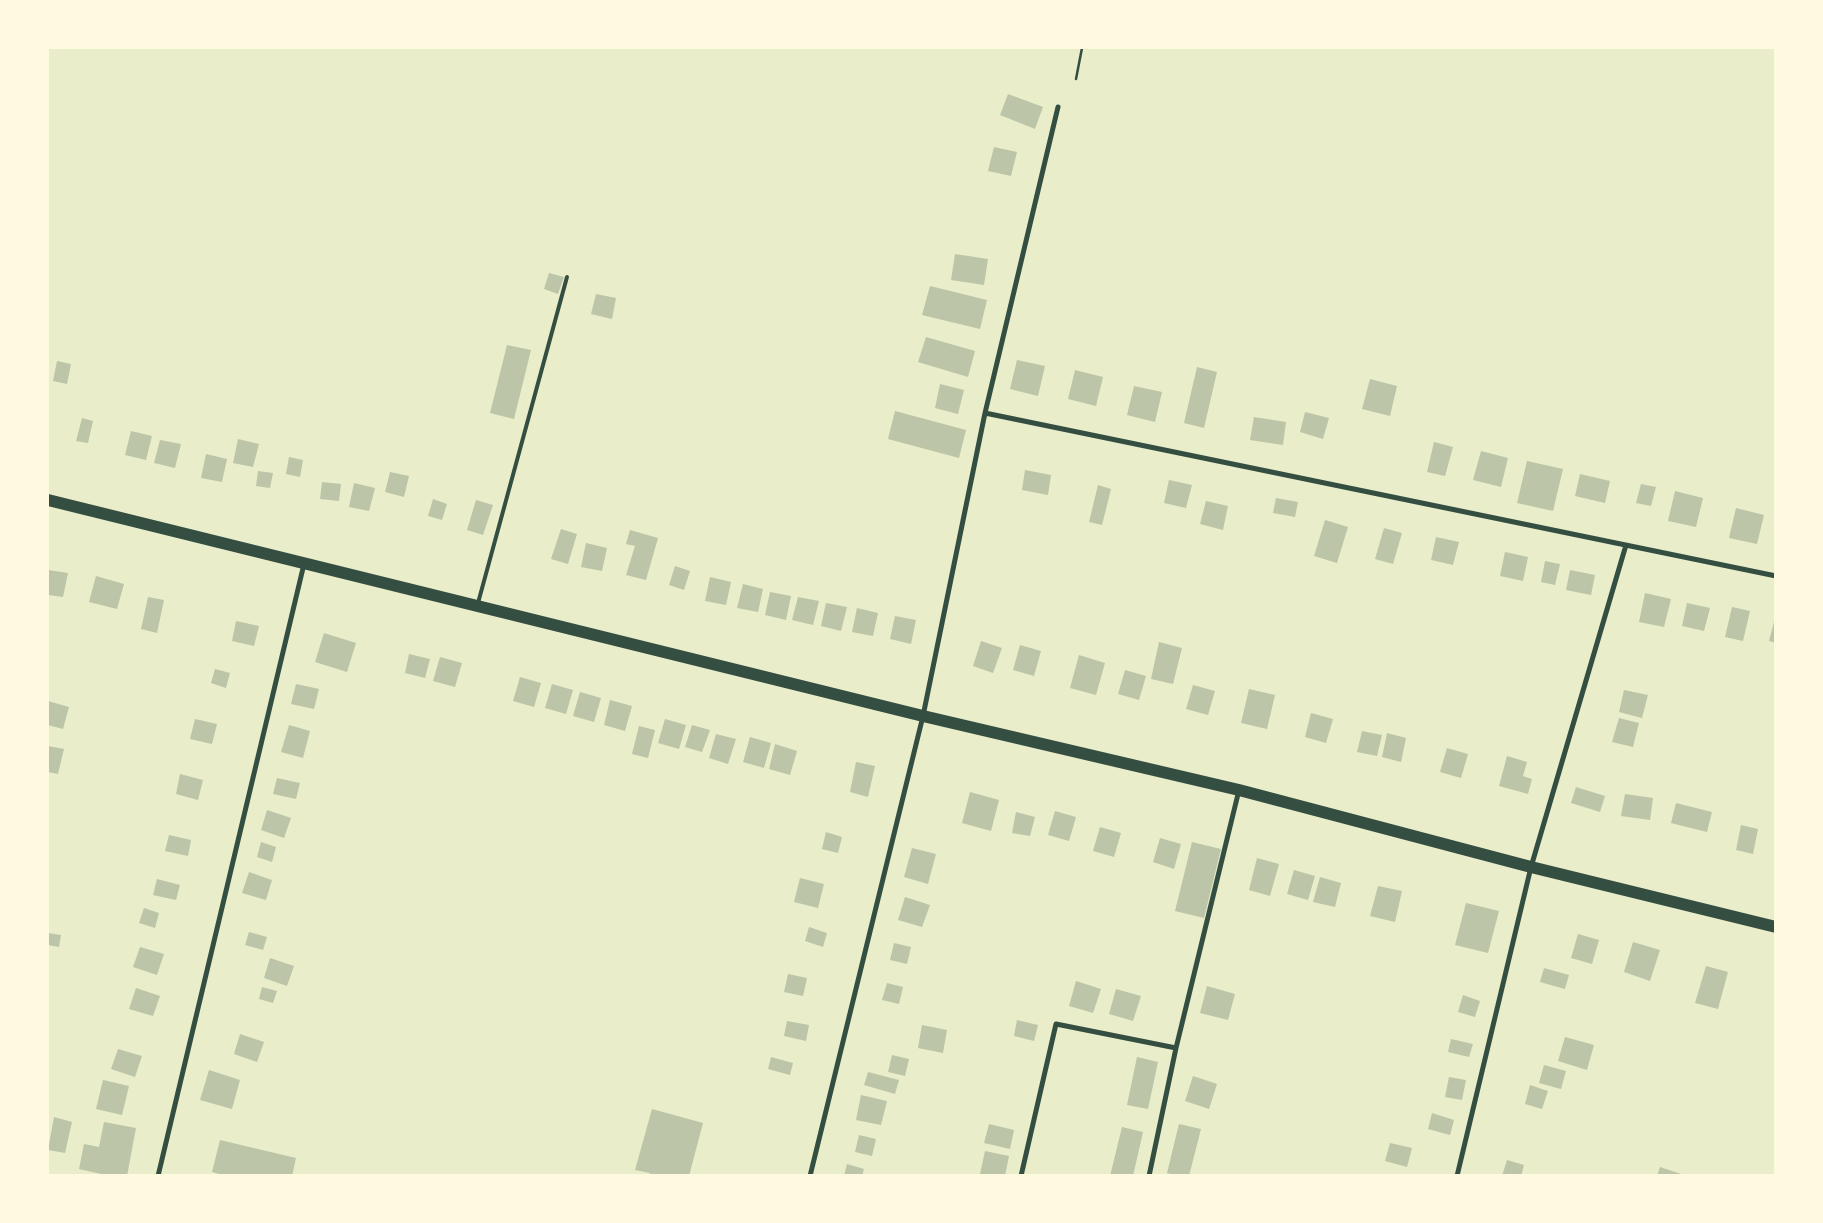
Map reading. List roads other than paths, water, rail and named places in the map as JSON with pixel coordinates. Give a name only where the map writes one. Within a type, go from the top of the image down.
[{"type":"main road","points":[[48,500],[923,716],[1239,790],[1531,867],[1776,927]]},
{"type":"street","points":[[810,1176],[923,716],[985,413],[1058,107]]},
{"type":"street","points":[[985,413],[1776,576]]},
{"type":"street","points":[[1457,1176],[1531,867],[1626,545]]},
{"type":"street","points":[[158,1176],[304,563]]},
{"type":"street","points":[[1149,1176],[1176,1048],[1239,790]]},
{"type":"street","points":[[1021,1176],[1056,1024],[1176,1048]]},
{"type":"lane","points":[[477,606],[567,277]]}]
